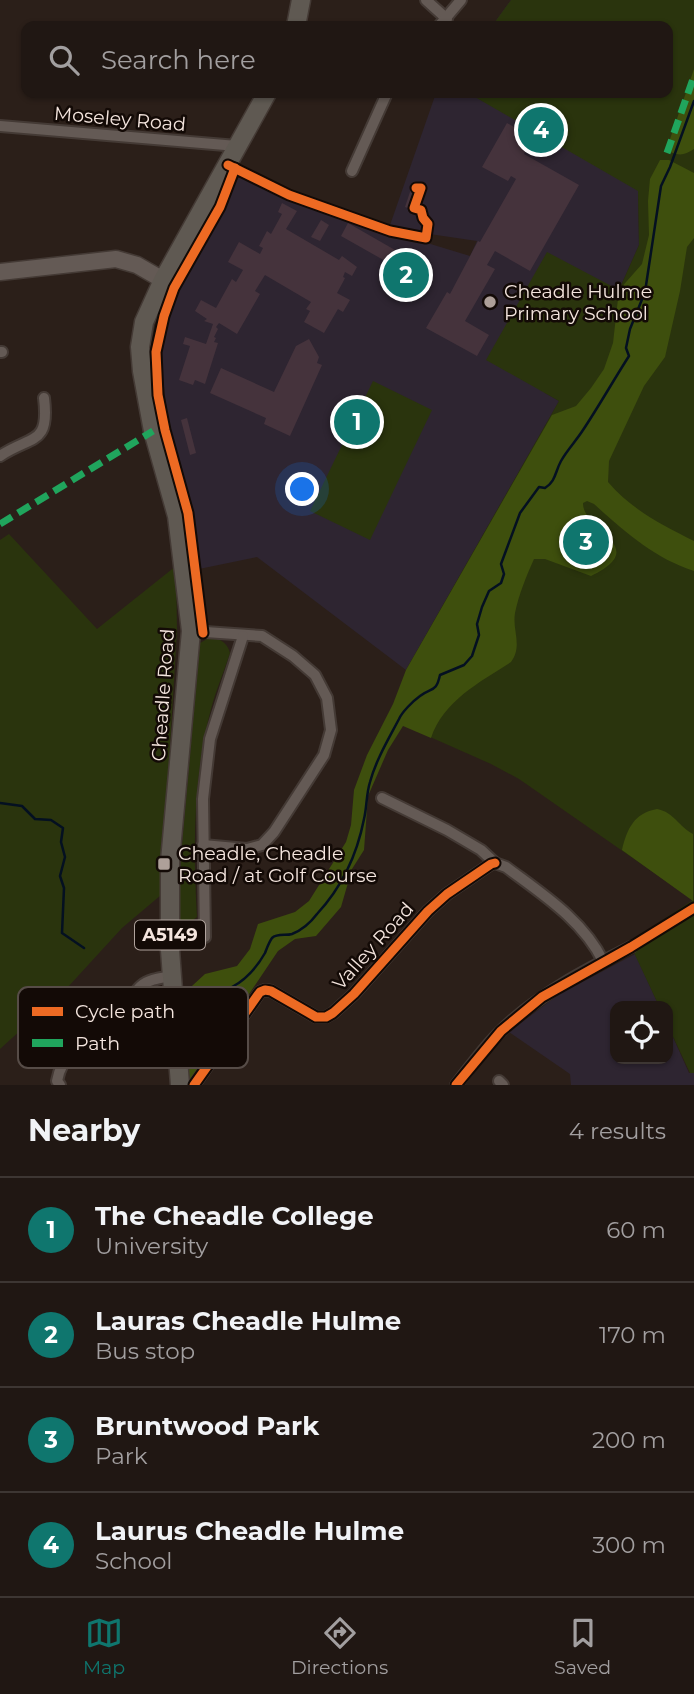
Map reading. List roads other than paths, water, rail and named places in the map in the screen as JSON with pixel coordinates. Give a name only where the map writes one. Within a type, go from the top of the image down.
[{"type":"main road","points":[[297,21],[300,0]]},
{"type":"main road","name":"Cheadle Road","points":[[173,987],[170,861],[191,631],[179,526],[153,431],[140,347],[144,322],[163,280],[264,98]]},
{"type":"street","points":[[426,0],[442,21]]},
{"type":"street","points":[[445,21],[461,0]]},
{"type":"street","points":[[352,171],[385,98]]},
{"type":"street","name":"Moseley Road","points":[[0,126],[237,146]]},
{"type":"street","points":[[0,272],[116,259],[137,265],[163,280]]},
{"type":"street","points":[[0,456],[35,439],[44,430],[47,417],[44,398]]},
{"type":"street","points":[[191,631],[262,636],[293,656],[315,675],[327,698],[331,730],[324,755],[274,832],[262,845],[247,849],[203,845]]},
{"type":"street","points":[[205,937],[203,799],[210,739],[243,636]]},
{"type":"street","points":[[382,798],[465,839],[495,863],[506,867],[577,923],[590,938],[603,961]]},
{"type":"street","name":"Valley Road","points":[[248,1009],[260,992],[271,991],[316,1017],[326,1017],[333,1013],[354,994],[438,902],[495,863]]},
{"type":"street","points":[[456,1085],[494,1038],[525,1010],[542,997],[631,947]]},
{"type":"street","points":[[140,987],[152,980],[172,976]]},
{"type":"street","name":"Valley Road","points":[[194,1085],[206,1068]]},
{"type":"waterway","points":[[232,987],[255,968],[272,938],[292,934],[303,928],[334,893],[357,845],[376,766],[400,716],[417,698],[435,687],[440,675],[464,665],[472,656],[479,635],[477,624],[482,607],[489,591],[501,583],[504,574],[501,564],[520,513],[539,487],[545,488],[551,482],[563,457],[629,356],[626,348],[630,329],[645,292],[661,186],[694,101]]},
{"type":"waterway","points":[[0,803],[22,806],[35,819],[51,820],[63,828],[61,842],[65,857],[60,876],[64,888],[62,933],[84,948]]},
{"type":"place","name":"Laurus Cheadle Hulme","points":[[541,130]]},
{"type":"place","name":"Lauras Cheadle Hulme","points":[[406,275]]},
{"type":"place","name":"Cheadle Hulme Primary School","points":[[490,302]]},
{"type":"place","name":"The Cheadle College","points":[[357,422]]},
{"type":"place","name":"Bruntwood Park","points":[[586,542]]},
{"type":"place","name":"Cheadle, Cheadle Road / at Golf Course","points":[[164,864]]}]
